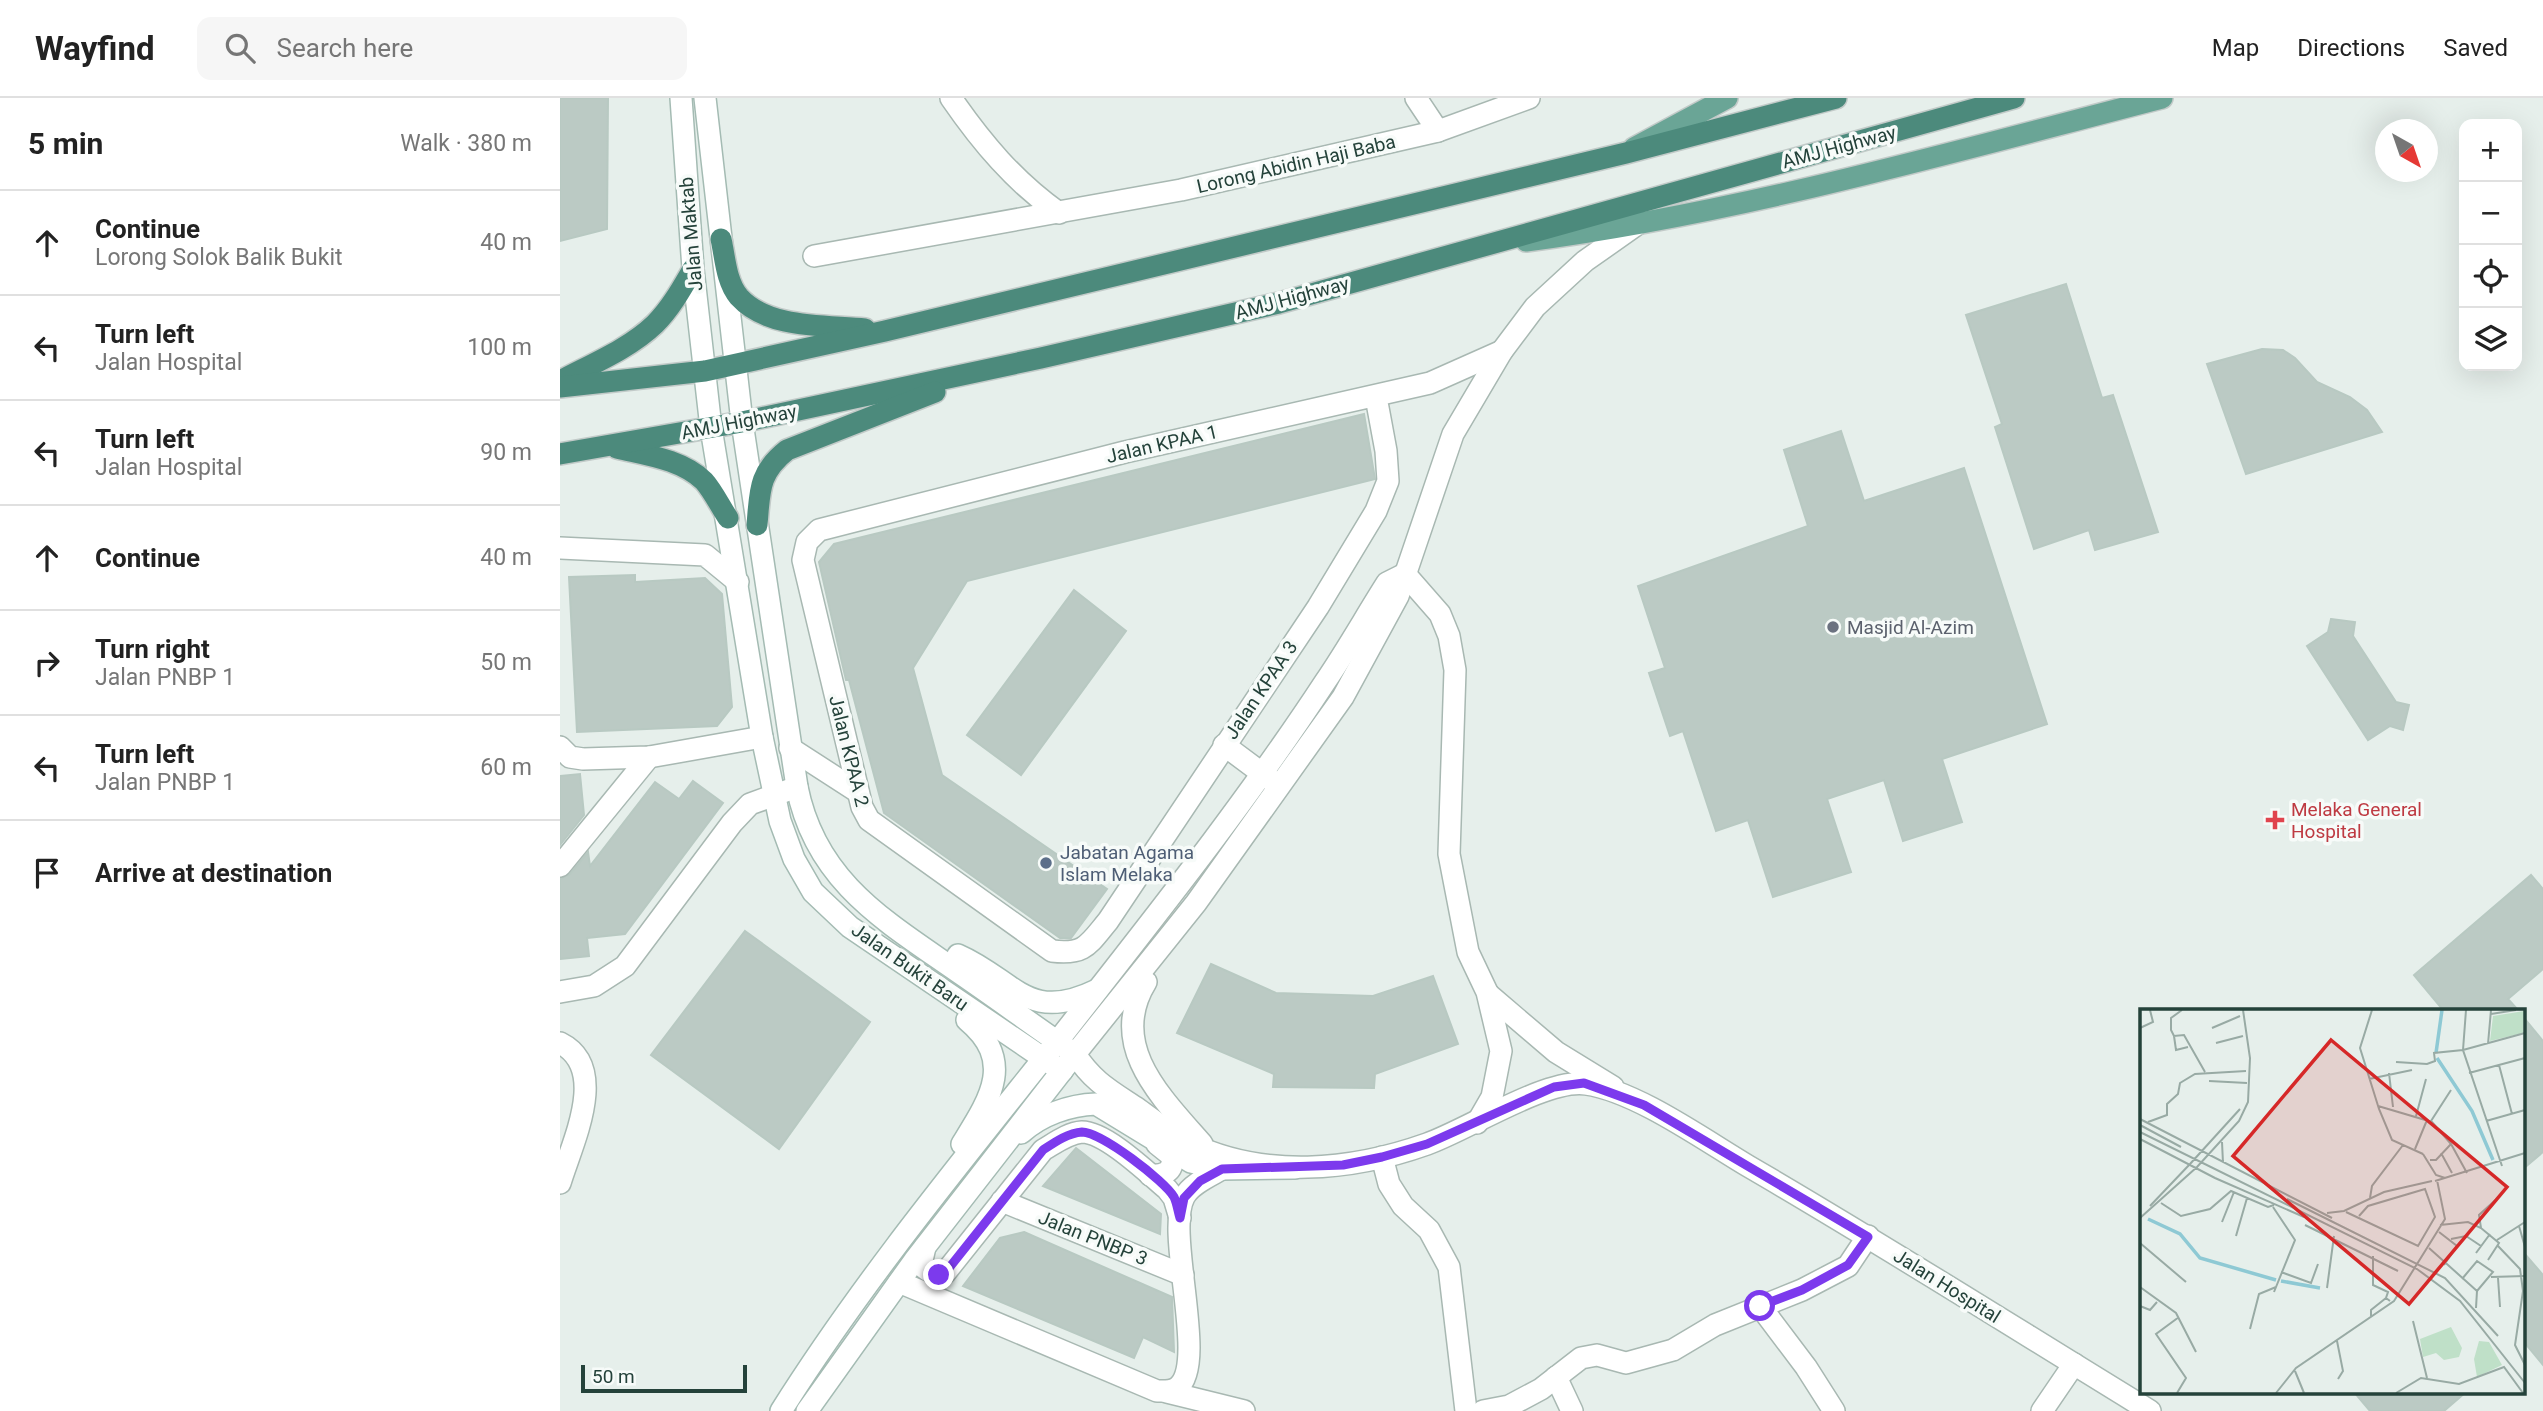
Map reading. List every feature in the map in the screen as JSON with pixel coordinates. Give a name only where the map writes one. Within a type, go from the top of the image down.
[{"type":"highway","points":[[560,387],[705,371],[884,331],[1626,153],[1836,98]]},
{"type":"highway","name":"AMJ Highway","points":[[560,454],[742,422],[1041,358],[1279,303],[2014,98]]},
{"type":"highway","points":[[721,239],[729,279],[738,296],[756,309],[777,318],[802,323],[884,331]]},
{"type":"highway","points":[[560,381],[611,354],[654,324],[675,299],[693,269]]},
{"type":"highway","points":[[757,525],[764,474],[771,462],[787,450],[932,393],[1041,358]]},
{"type":"highway","points":[[608,446],[668,460],[687,469],[704,481],[728,518]]},
{"type":"main road","points":[[1626,153],[1727,98]]},
{"type":"main road","points":[[1476,247],[1591,233],[1807,187],[2162,98]]},
{"type":"street","name":"Jalan Maktab","points":[[681,98],[693,269],[711,428]]},
{"type":"street","name":"Jalan Maktab","points":[[705,98],[742,422]]},
{"type":"street","points":[[951,98],[1005,169],[1027,191],[1059,214]]},
{"type":"street","points":[[1416,98],[1438,131]]},
{"type":"street","name":"Lorong Abidin Haji Baba","points":[[814,256],[1181,190],[1438,131],[1529,98]]},
{"type":"street","points":[[807,1411],[925,1247],[1196,903],[1343,697],[1398,596],[1453,434],[1502,351],[1535,307],[1585,261],[1639,223]]},
{"type":"street","name":"Jalan KPAA 1","points":[[819,530],[1111,455],[1430,383],[1502,351]]},
{"type":"street","name":"Jalan KPAA 3","points":[[1070,954],[1088,946],[1108,921],[1318,607],[1376,511],[1388,481],[1387,451],[1376,397]]},
{"type":"street","name":"Jalan Bukit Baru","points":[[742,422],[790,748],[797,787],[809,828],[834,873],[865,906],[1075,1054]]},
{"type":"street","name":"Jalan Bukit Baru","points":[[711,428],[728,518],[762,737],[774,793],[794,859],[813,891],[850,927],[1062,1071]]},
{"type":"street","name":"Jalan KPAA 2","points":[[819,530],[807,542],[803,560],[858,792],[869,820],[1052,951],[1070,954]]},
{"type":"street","points":[[560,548],[705,555],[738,582]]},
{"type":"street","points":[[781,1411],[807,1370],[908,1232],[1097,990],[1261,773],[1325,682],[1387,583],[1405,574]]},
{"type":"street","points":[[1405,574],[1440,614],[1449,636],[1455,670],[1449,854],[1468,952],[1487,992],[1502,1051],[1492,1097],[1477,1123]]},
{"type":"street","points":[[560,747],[570,757],[583,759],[649,757],[762,737]]},
{"type":"street","points":[[1224,745],[1280,786]]},
{"type":"street","points":[[790,748],[858,792]]},
{"type":"street","points":[[560,866],[649,757]]},
{"type":"street","points":[[560,992],[594,986],[625,966],[732,822],[750,804],[774,793],[797,787]]},
{"type":"street","points":[[1196,903],[1138,996],[1131,1013],[1130,1037],[1142,1067],[1167,1103],[1209,1152]]},
{"type":"street","points":[[912,940],[961,956],[1012,990],[1039,1002],[1059,1004],[1076,1001],[1097,990]]},
{"type":"street","points":[[908,1232],[985,1107],[993,1084],[995,1064],[992,1048],[984,1034],[940,998],[911,969]]},
{"type":"street","points":[[1487,992],[1535,1036],[1572,1064],[1644,1105]]},
{"type":"street","points":[[560,1043],[579,1056],[586,1073],[585,1096],[560,1183]]},
{"type":"street","name":"Jalan Hospital","points":[[1075,1054],[1089,1076],[1185,1141],[1209,1152],[1248,1163],[1295,1168],[1382,1157],[1427,1144],[1537,1094],[1570,1084],[1601,1088],[1644,1105],[1868,1237],[2150,1411]]},
{"type":"street","name":"Jalan Hospital","points":[[1062,1071],[1089,1076]]},
{"type":"street","points":[[994,1158],[1033,1122],[1081,1105],[1096,1104],[1114,1113],[1172,1156],[1173,1164],[1169,1171],[1161,1175],[1150,1175]]},
{"type":"street","points":[[925,1247],[921,1265],[929,1272],[939,1275],[945,1273],[1043,1150],[1063,1137],[1083,1132],[1098,1136],[1150,1175],[1174,1198],[1180,1218],[1188,1343],[1184,1377],[1178,1387],[1167,1392]]},
{"type":"street","points":[[1157,1144],[1191,1162],[1222,1169],[1295,1168]]},
{"type":"street","points":[[1382,1157],[1389,1184],[1403,1206],[1429,1230],[1449,1267],[1466,1411]]},
{"type":"street","points":[[1180,1218],[1184,1198],[1200,1181],[1222,1169]]},
{"type":"street","name":"Jalan PNBP 3","points":[[1002,1201],[1183,1275]]},
{"type":"street","points":[[1483,1411],[1509,1406],[1581,1358],[1597,1355],[1626,1363],[1673,1350],[1715,1325],[1802,1290],[1848,1265],[1868,1237]]},
{"type":"street","points":[[899,1282],[1157,1391],[1244,1411]]},
{"type":"street","points":[[1760,1306],[1807,1367],[1834,1411]]},
{"type":"street","points":[[2042,1411],[2074,1364]]},
{"type":"street","points":[[1556,1377],[1572,1411]]},
{"type":"building","points":[[560,98],[608,98],[607,229],[560,241]]},
{"type":"building","points":[[2066,284],[2102,398],[2113,395],[2158,532],[2095,550],[2089,530],[2034,549],[1995,427],[2002,424],[1966,315]]},
{"type":"building","points":[[2262,349],[2283,350],[2295,358],[2317,382],[2350,397],[2367,410],[2382,432],[2246,474],[2207,364]]},
{"type":"building","points":[[1364,414],[1375,479],[967,581],[913,668],[942,775],[1107,889],[1071,938],[1060,938],[884,813],[849,680],[846,680],[819,562],[834,544]]},
{"type":"building","name":"Masjid Al-Azim","points":[[1841,431],[1864,501],[1964,468],[2047,724],[1942,759],[1962,822],[1903,841],[1884,780],[1827,799],[1851,872],[1773,897],[1748,820],[1716,831],[1683,731],[1670,736],[1649,673],[1665,668],[1638,586],[1808,526],[1784,450]]},
{"type":"building","points":[[635,575],[635,582],[705,578],[722,594],[732,707],[717,726],[577,732],[569,577]]},
{"type":"building","points":[[1074,590],[1126,631],[1021,775],[967,735]]},
{"type":"building","points":[[2331,619],[2355,622],[2353,636],[2396,702],[2409,705],[2403,730],[2390,726],[2368,740],[2307,646],[2328,632]]},
{"type":"building","points":[[580,774],[584,815],[560,845],[560,776]]},
{"type":"building","points":[[693,781],[723,803],[625,934],[587,938],[589,956],[560,959],[560,879],[570,874],[588,852],[590,866],[655,782],[679,799]]},
{"type":"building","points":[[2531,875],[2543,889],[2543,969],[2508,999],[2517,1009],[2442,1009],[2414,975]]},
{"type":"building","points":[[745,931],[870,1022],[779,1149],[651,1055]]},
{"type":"building","points":[[1211,964],[1276,993],[1373,996],[1433,976],[1458,1044],[1375,1074],[1374,1088],[1273,1087],[1274,1074],[1177,1033]]},
{"type":"building","points":[[2526,1020],[2543,1041],[2543,1152],[2526,1166]]},
{"type":"building","points":[[1076,1148],[1161,1214],[1160,1234],[1043,1186]]},
{"type":"building","points":[[1024,1232],[1172,1297],[1174,1352],[1143,1337],[1134,1358],[963,1286],[1000,1238]]},
{"type":"building","points":[[2526,1255],[2543,1275],[2543,1365],[2526,1344]]},
{"type":"building","points":[[2356,1394],[2464,1394],[2444,1411],[2370,1411]]},
{"type":"place","name":"Masjid Al-Azim","points":[[1833,627]]},
{"type":"place","name":"Melaka General Hospital","points":[[2275,820]]},
{"type":"place","name":"Jabatan Agama Islam Melaka","points":[[1046,863]]},
{"type":"route","points":[[939,1275],[945,1273],[1043,1150],[1063,1137],[1083,1132],[1098,1136],[1121,1151],[1167,1189],[1174,1198],[1180,1218],[1184,1198],[1200,1181],[1222,1169],[1343,1165],[1382,1157],[1427,1144],[1554,1087],[1584,1083],[1644,1105],[1868,1237],[1848,1265],[1802,1290],[1760,1306]]}]
